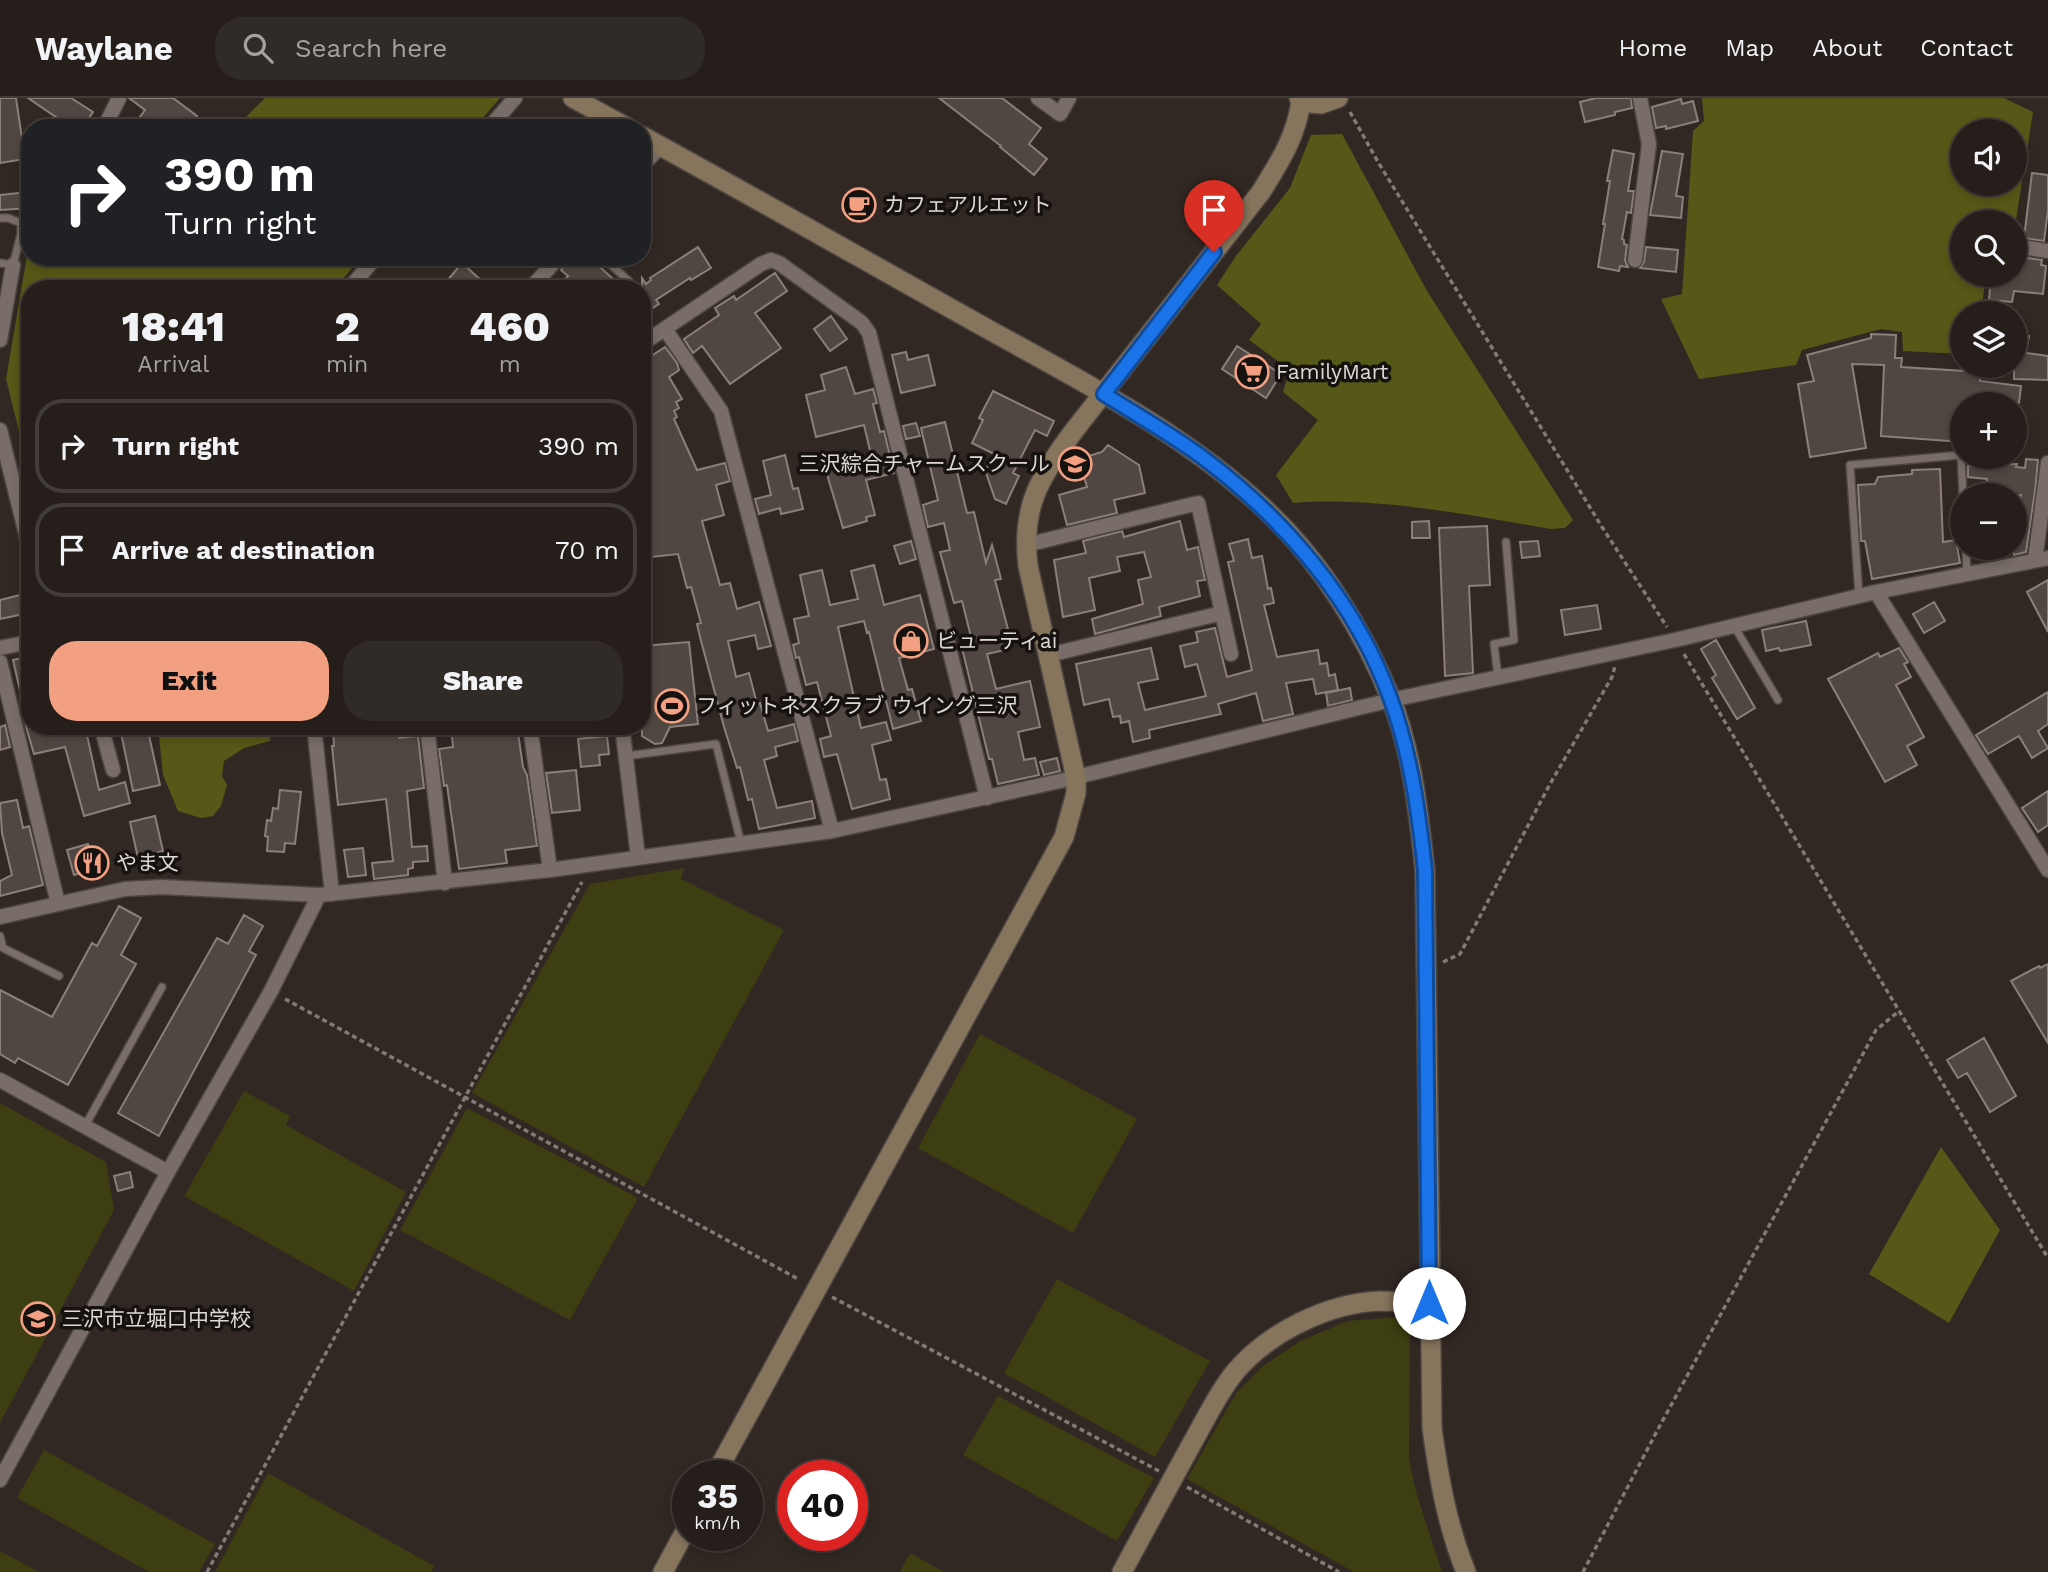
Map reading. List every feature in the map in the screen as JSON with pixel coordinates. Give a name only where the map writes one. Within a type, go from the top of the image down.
[{"type":"street","points":[[108,119],[119,98]]},
{"type":"street","points":[[497,119],[515,98]]},
{"type":"street","points":[[573,98],[612,119]]},
{"type":"street","points":[[1038,98],[1060,114],[1069,98]]},
{"type":"street","points":[[1635,260],[1649,144],[1640,98]]},
{"type":"street","points":[[723,1460],[1053,861],[1072,813],[1076,778],[1028,566],[1026,525],[1039,485],[1051,463],[1261,192],[1287,151],[1297,126],[1300,100],[1321,104],[1343,103]]},
{"type":"street","points":[[651,141],[1104,394],[1200,455],[1271,515],[1301,548],[1361,636],[1391,700],[1419,811],[1425,871],[1432,1428],[1446,1509],[1466,1572]]},
{"type":"street","points":[[651,157],[661,146]]},
{"type":"street","points":[[2027,248],[2048,251]]},
{"type":"street","points":[[651,338],[761,264],[771,260],[862,323],[869,333],[987,798]]},
{"type":"street","points":[[0,340],[7,264]]},
{"type":"street","points":[[357,280],[368,266]]},
{"type":"street","points":[[538,280],[551,266]]},
{"type":"street","points":[[666,329],[721,411],[832,831]]},
{"type":"street","points":[[0,430],[21,488]]},
{"type":"street","points":[[0,916],[125,889],[326,894],[445,883],[832,831],[987,798],[1391,700],[1675,640],[1876,592],[2041,559],[2048,463]]},
{"type":"street","points":[[1026,545],[1198,503],[1231,654]]},
{"type":"street","points":[[1876,592],[2048,870]]},
{"type":"street","points":[[1049,655],[1222,613]]},
{"type":"street","points":[[0,648],[21,644]]},
{"type":"street","points":[[0,662],[58,904]]},
{"type":"street","points":[[103,735],[113,770]]},
{"type":"street","points":[[0,1480],[168,1172],[326,894],[315,735]]},
{"type":"street","points":[[428,735],[445,883]]},
{"type":"street","points":[[531,735],[550,870]]},
{"type":"street","points":[[623,735],[638,857]]},
{"type":"street","points":[[0,1080],[168,1172]]},
{"type":"street","points":[[1122,1572],[1216,1400],[1236,1372],[1260,1349],[1286,1331],[1314,1317],[1348,1306],[1378,1301],[1429,1303]]},
{"type":"street","points":[[663,1572],[674,1551]]},
{"type":"lane","points":[[0,218],[21,223],[21,234],[7,264]]},
{"type":"lane","points":[[613,266],[628,280]]},
{"type":"lane","points":[[1859,596],[1850,465],[1961,455],[1962,483]]},
{"type":"lane","points":[[1498,678],[1494,644],[1514,640],[1506,541]]},
{"type":"lane","points":[[1966,560],[1967,574]]},
{"type":"lane","points":[[1734,626],[1778,700]]},
{"type":"lane","points":[[626,756],[716,744],[741,843]]},
{"type":"lane","points":[[0,936],[3,948],[59,976]]},
{"type":"lane","points":[[85,1126],[162,987]]},
{"type":"path","points":[[1343,103],[1587,503],[1675,640],[2048,1258]]},
{"type":"path","points":[[1425,971],[1460,954],[1550,784],[1612,677],[1618,652]]},
{"type":"path","points":[[207,1572],[591,864]]},
{"type":"path","points":[[271,991],[1339,1572]]},
{"type":"path","points":[[1583,1572],[1876,1030],[1898,1012]]},
{"type":"shaded area","points":[[265,98],[500,98],[482,119],[244,119]]},
{"type":"shaded area","points":[[1702,98],[2004,98],[2033,112],[2027,150],[2027,119],[1950,119],[1950,196],[2020,196],[2017,210],[1950,210],[1950,287],[1984,287],[1983,301],[1950,301],[1950,353],[1903,351],[1902,332],[1881,329],[1802,350],[1796,365],[1699,379],[1661,299],[1682,294],[1693,131],[1704,121]]},
{"type":"shaded area","points":[[1342,134],[1427,291],[1573,520],[1565,528],[1551,529],[1389,504],[1293,503],[1276,475],[1318,420],[1283,392],[1290,370],[1249,340],[1261,324],[1217,285],[1236,256],[1290,188],[1311,135]]},
{"type":"shaded area","points":[[25,266],[354,266],[342,280],[23,280]]},
{"type":"shaded area","points":[[21,291],[21,439],[6,379]]},
{"type":"shaded area","points":[[159,735],[271,735],[270,741],[244,748],[224,761],[222,776],[227,785],[221,806],[213,816],[201,818],[178,811],[163,775]]},
{"type":"shaded area","points":[[684,868],[681,879],[784,930],[644,1187],[472,1093],[590,884]]},
{"type":"shaded area","points":[[980,1034],[1137,1119],[1073,1233],[918,1148]]},
{"type":"shaded area","points":[[244,1091],[290,1116],[286,1125],[406,1192],[354,1291],[184,1196]]},
{"type":"shaded area","name":"三沢市立堀口中学校","points":[[0,1103],[106,1162],[114,1210],[0,1423]]},
{"type":"shaded area","points":[[467,1108],[638,1198],[570,1320],[400,1230]]},
{"type":"shaded area","points":[[1941,1147],[2000,1230],[1949,1323],[1869,1274]]},
{"type":"shaded area","points":[[1057,1279],[1210,1361],[1155,1457],[1004,1373]]},
{"type":"shaded area","points":[[1394,1317],[1410,1327],[1409,1458],[1416,1492],[1442,1572],[1354,1572],[1187,1479],[1236,1393],[1263,1366],[1300,1341],[1348,1321]]},
{"type":"shaded area","points":[[998,1396],[1154,1478],[1117,1541],[963,1455]]},
{"type":"shaded area","points":[[44,1450],[215,1544],[199,1572],[149,1572],[17,1498]]},
{"type":"shaded area","points":[[268,1473],[434,1566],[431,1572],[215,1572]]},
{"type":"shaded area","points":[[0,1551],[39,1572],[0,1572]]},
{"type":"shaded area","points":[[910,1553],[944,1572],[900,1572]]},
{"type":"building","points":[[0,98],[16,98],[21,132],[21,160],[0,163]]},
{"type":"building","points":[[28,98],[71,98],[93,112],[88,119],[59,119]]},
{"type":"building","points":[[129,98],[173,98],[197,116],[195,119],[138,119],[145,110]]},
{"type":"building","points":[[939,98],[1002,98],[1041,128],[1029,144],[1047,159],[1034,175]]},
{"type":"building","points":[[1596,98],[1631,98],[1632,108],[1585,122],[1580,102]]},
{"type":"building","points":[[1681,99],[1682,104],[1693,101],[1698,121],[1666,129],[1666,126],[1656,128],[1652,107]]},
{"type":"building","points":[[1613,150],[1634,154],[1628,191],[1634,191],[1631,213],[1627,212],[1622,239],[1627,245],[1625,260],[1628,267],[1620,266],[1619,271],[1598,267]]},
{"type":"building","points":[[1662,151],[1683,154],[1676,196],[1683,197],[1681,218],[1650,215]]},
{"type":"building","points":[[2032,173],[2048,175],[2048,210],[2044,241],[2027,238]]},
{"type":"building","points":[[21,193],[21,209],[0,210],[0,195]]},
{"type":"building","points":[[698,247],[711,268],[656,300],[659,304],[651,309],[650,278]]},
{"type":"building","points":[[1646,247],[1678,250],[1676,272],[1640,268],[1644,262]]},
{"type":"building","points":[[2027,258],[2042,260],[2041,265],[2046,266],[2043,294],[2014,291],[2012,301],[1989,300],[1990,287],[2027,287]]},
{"type":"building","points":[[459,266],[465,266],[481,280],[448,280]]},
{"type":"building","points":[[564,266],[599,266],[614,280],[564,280],[568,276],[561,270]]},
{"type":"building","points":[[775,273],[787,291],[755,313],[781,348],[730,384],[702,346],[693,353],[684,339],[719,315],[715,308],[734,296],[736,300]]},
{"type":"building","points":[[831,316],[847,339],[830,351],[814,329]]},
{"type":"building","points":[[1871,334],[1896,335],[1895,358],[1902,358],[1901,367],[1950,370],[1950,378],[1980,378],[1980,381],[2021,386],[2020,392],[1950,392],[1950,441],[1881,436],[1884,365],[1852,364],[1866,448],[1810,457],[1798,384],[1814,381],[1807,355],[1871,338]]},
{"type":"building","name":"FamilyMart","points":[[1237,346],[1281,374],[1266,398],[1222,369]]},
{"type":"building","points":[[665,347],[677,363],[679,370],[669,377],[682,399],[676,402],[679,408],[674,411],[677,417],[674,419],[697,470],[725,463],[730,481],[716,485],[724,515],[702,521],[720,585],[730,583],[737,609],[759,602],[771,646],[758,649],[755,635],[728,641],[736,677],[749,673],[768,731],[794,724],[798,741],[775,747],[777,756],[764,760],[777,808],[812,801],[815,818],[759,829],[752,799],[748,800],[740,767],[737,768],[724,727],[697,624],[701,623],[691,587],[687,588],[678,554],[651,557],[651,356]]},
{"type":"building","points":[[906,352],[908,360],[928,355],[935,385],[901,393],[892,355]]},
{"type":"building","points":[[2027,353],[2048,356],[2048,380],[2014,379],[2027,378]]},
{"type":"building","points":[[846,367],[855,394],[873,389],[877,403],[873,404],[880,432],[884,431],[894,473],[866,480],[875,515],[866,517],[867,521],[843,528],[826,471],[872,459],[864,425],[816,437],[806,395],[825,390],[821,375]]},
{"type":"building","points":[[993,391],[1054,421],[1047,436],[1035,430],[1013,473],[1019,476],[1006,504],[995,499],[985,470],[994,454],[972,443],[983,420],[979,418]]},
{"type":"building","points":[[945,422],[967,513],[974,512],[986,563],[992,545],[1001,579],[995,580],[1008,629],[1005,630],[1009,649],[987,654],[996,689],[1030,681],[1040,727],[1018,732],[1024,760],[1035,758],[1039,775],[998,784],[992,759],[989,759],[962,648],[973,645],[962,601],[954,603],[940,552],[950,550],[944,523],[928,527],[923,505],[938,500],[921,428]]},
{"type":"building","points":[[916,423],[920,436],[906,439],[903,426]]},
{"type":"building","points":[[1108,445],[1139,465],[1145,493],[1114,500],[1117,513],[1067,525],[1059,495],[1087,487],[1079,459],[1102,452]]},
{"type":"building","points":[[785,455],[793,489],[798,488],[803,509],[781,514],[780,508],[759,514],[755,499],[771,495],[763,461]]},
{"type":"building","points":[[2027,459],[2038,460],[2027,545],[2027,483],[1986,483],[1987,479],[1968,477],[1968,469],[2027,469]]},
{"type":"building","points":[[1940,469],[1943,542],[1950,541],[1950,560],[1959,560],[1960,563],[1872,579],[1865,541],[1861,541],[1858,485],[1875,484],[1878,477],[1912,474],[1912,470]]},
{"type":"building","points":[[1180,521],[1187,550],[1198,547],[1205,580],[1197,581],[1200,596],[1159,607],[1161,616],[1095,634],[1092,619],[1143,604],[1138,580],[1151,577],[1144,552],[1117,557],[1120,571],[1089,578],[1095,610],[1063,617],[1054,560],[1086,553],[1083,541],[1122,531],[1124,537]]},
{"type":"building","points":[[1429,521],[1430,538],[1412,538],[1412,522]]},
{"type":"building","points":[[1487,526],[1490,585],[1469,586],[1473,673],[1445,676],[1439,528]]},
{"type":"building","points":[[1248,539],[1252,558],[1262,556],[1268,589],[1271,588],[1274,603],[1264,605],[1277,657],[1318,650],[1320,664],[1327,663],[1329,676],[1335,674],[1338,690],[1316,694],[1313,679],[1286,683],[1293,714],[1263,721],[1256,693],[1218,704],[1221,714],[1149,730],[1150,738],[1133,742],[1129,721],[1121,723],[1120,716],[1113,717],[1109,699],[1084,705],[1076,664],[1151,648],[1158,679],[1138,683],[1145,710],[1206,696],[1197,664],[1185,667],[1180,646],[1198,642],[1196,632],[1215,628],[1227,677],[1252,670],[1228,562],[1234,561],[1229,544]]},
{"type":"building","points":[[911,541],[916,559],[900,564],[894,546]]},
{"type":"building","points":[[1538,541],[1540,556],[1522,558],[1520,542]]},
{"type":"building","points":[[874,565],[884,605],[920,595],[934,649],[899,658],[921,721],[893,729],[864,621],[838,627],[861,728],[886,722],[891,740],[872,745],[880,780],[886,779],[890,799],[852,809],[837,754],[824,757],[820,739],[831,736],[817,682],[806,685],[799,657],[796,658],[793,645],[799,643],[794,619],[809,616],[800,575],[822,570],[830,605],[858,599],[851,571]]},
{"type":"building","points":[[2048,580],[2048,632],[2027,592]]},
{"type":"building","points":[[20,595],[21,615],[0,619],[0,600]]},
{"type":"building","points":[[1934,602],[1945,621],[1924,633],[1913,614]]},
{"type":"building","points":[[1597,605],[1601,629],[1565,635],[1561,610]]},
{"type":"building","points":[[1806,621],[1811,645],[1766,651],[1762,630]]},
{"type":"building","points":[[1716,640],[1755,708],[1737,719],[1712,678],[1716,675],[1701,649]]},
{"type":"building","points":[[689,642],[698,724],[670,727],[662,743],[655,744],[642,736],[651,735],[651,645]]},
{"type":"building","points":[[1899,648],[1908,662],[1904,664],[1911,677],[1896,685],[1924,737],[1907,746],[1917,765],[1885,782],[1828,679],[1878,653],[1880,657]]},
{"type":"building","points":[[21,658],[21,695],[13,660]]},
{"type":"building","points":[[1350,688],[1352,700],[1328,706],[1326,693]]},
{"type":"building","points":[[2048,692],[2048,724],[2038,731],[2048,748],[2032,758],[2019,736],[1988,754],[1976,735]]},
{"type":"building","points":[[5,725],[10,747],[0,750],[0,727]]},
{"type":"building","points":[[28,735],[87,735],[99,790],[125,782],[130,803],[84,816],[65,747],[34,754]]},
{"type":"building","points":[[121,735],[149,735],[160,785],[133,791]]},
{"type":"building","points":[[333,735],[399,735],[399,738],[418,736],[424,788],[407,791],[412,847],[427,846],[428,861],[413,862],[413,868],[408,869],[408,875],[374,879],[372,863],[393,861],[386,799],[338,805]]},
{"type":"building","points":[[452,735],[518,735],[537,846],[505,850],[507,863],[459,869],[439,749],[453,747]]},
{"type":"building","points":[[607,736],[609,754],[599,755],[600,765],[581,767],[578,739]]},
{"type":"building","points":[[1057,758],[1060,771],[1044,775],[1040,762]]},
{"type":"building","points":[[576,770],[580,810],[552,813],[546,773]]},
{"type":"building","points":[[280,790],[301,792],[295,844],[285,843],[284,852],[267,851],[267,820],[271,821],[273,808],[278,809]]},
{"type":"building","points":[[2048,791],[2048,825],[2038,832],[2022,808]]},
{"type":"building","points":[[17,800],[23,828],[29,826],[43,885],[0,896],[0,881],[12,875],[2,833],[0,803]]},
{"type":"building","points":[[155,816],[163,851],[138,858],[130,822]]},
{"type":"building","points":[[88,844],[95,869],[74,875],[67,850]]},
{"type":"building","points":[[363,848],[366,875],[348,877],[344,850]]},
{"type":"building","points":[[119,906],[141,918],[121,955],[136,964],[68,1085],[18,1058],[15,1063],[0,1054],[0,990],[52,1017],[92,943],[97,946]]},
{"type":"building","points":[[244,915],[263,926],[249,951],[256,955],[159,1136],[118,1113],[217,938],[228,944]]},
{"type":"building","points":[[2048,964],[2048,1043],[2011,981]]},
{"type":"building","points":[[1984,1038],[2016,1096],[1990,1112],[1967,1073],[1958,1078],[1947,1060]]},
{"type":"building","points":[[130,1172],[133,1187],[118,1191],[114,1176]]},
{"type":"place","name":"カフェアルエット","points":[[859,205]]},
{"type":"place","name":"FamilyMart","points":[[1252,372]]},
{"type":"place","name":"三沢綜合チャームスクール","points":[[1075,464]]},
{"type":"place","name":"ビューティai","points":[[911,641]]},
{"type":"place","name":"フィットネスクラブ ウイング三沢","points":[[672,706]]},
{"type":"place","name":"やま文","points":[[92,863]]},
{"type":"place","name":"三沢市立堀口中学校","points":[[38,1319]]},
{"type":"route","points":[[1214,252],[1104,394],[1200,455],[1240,486],[1271,515],[1301,548],[1329,586],[1361,636],[1391,700],[1419,811],[1425,871],[1429,1303]]}]
